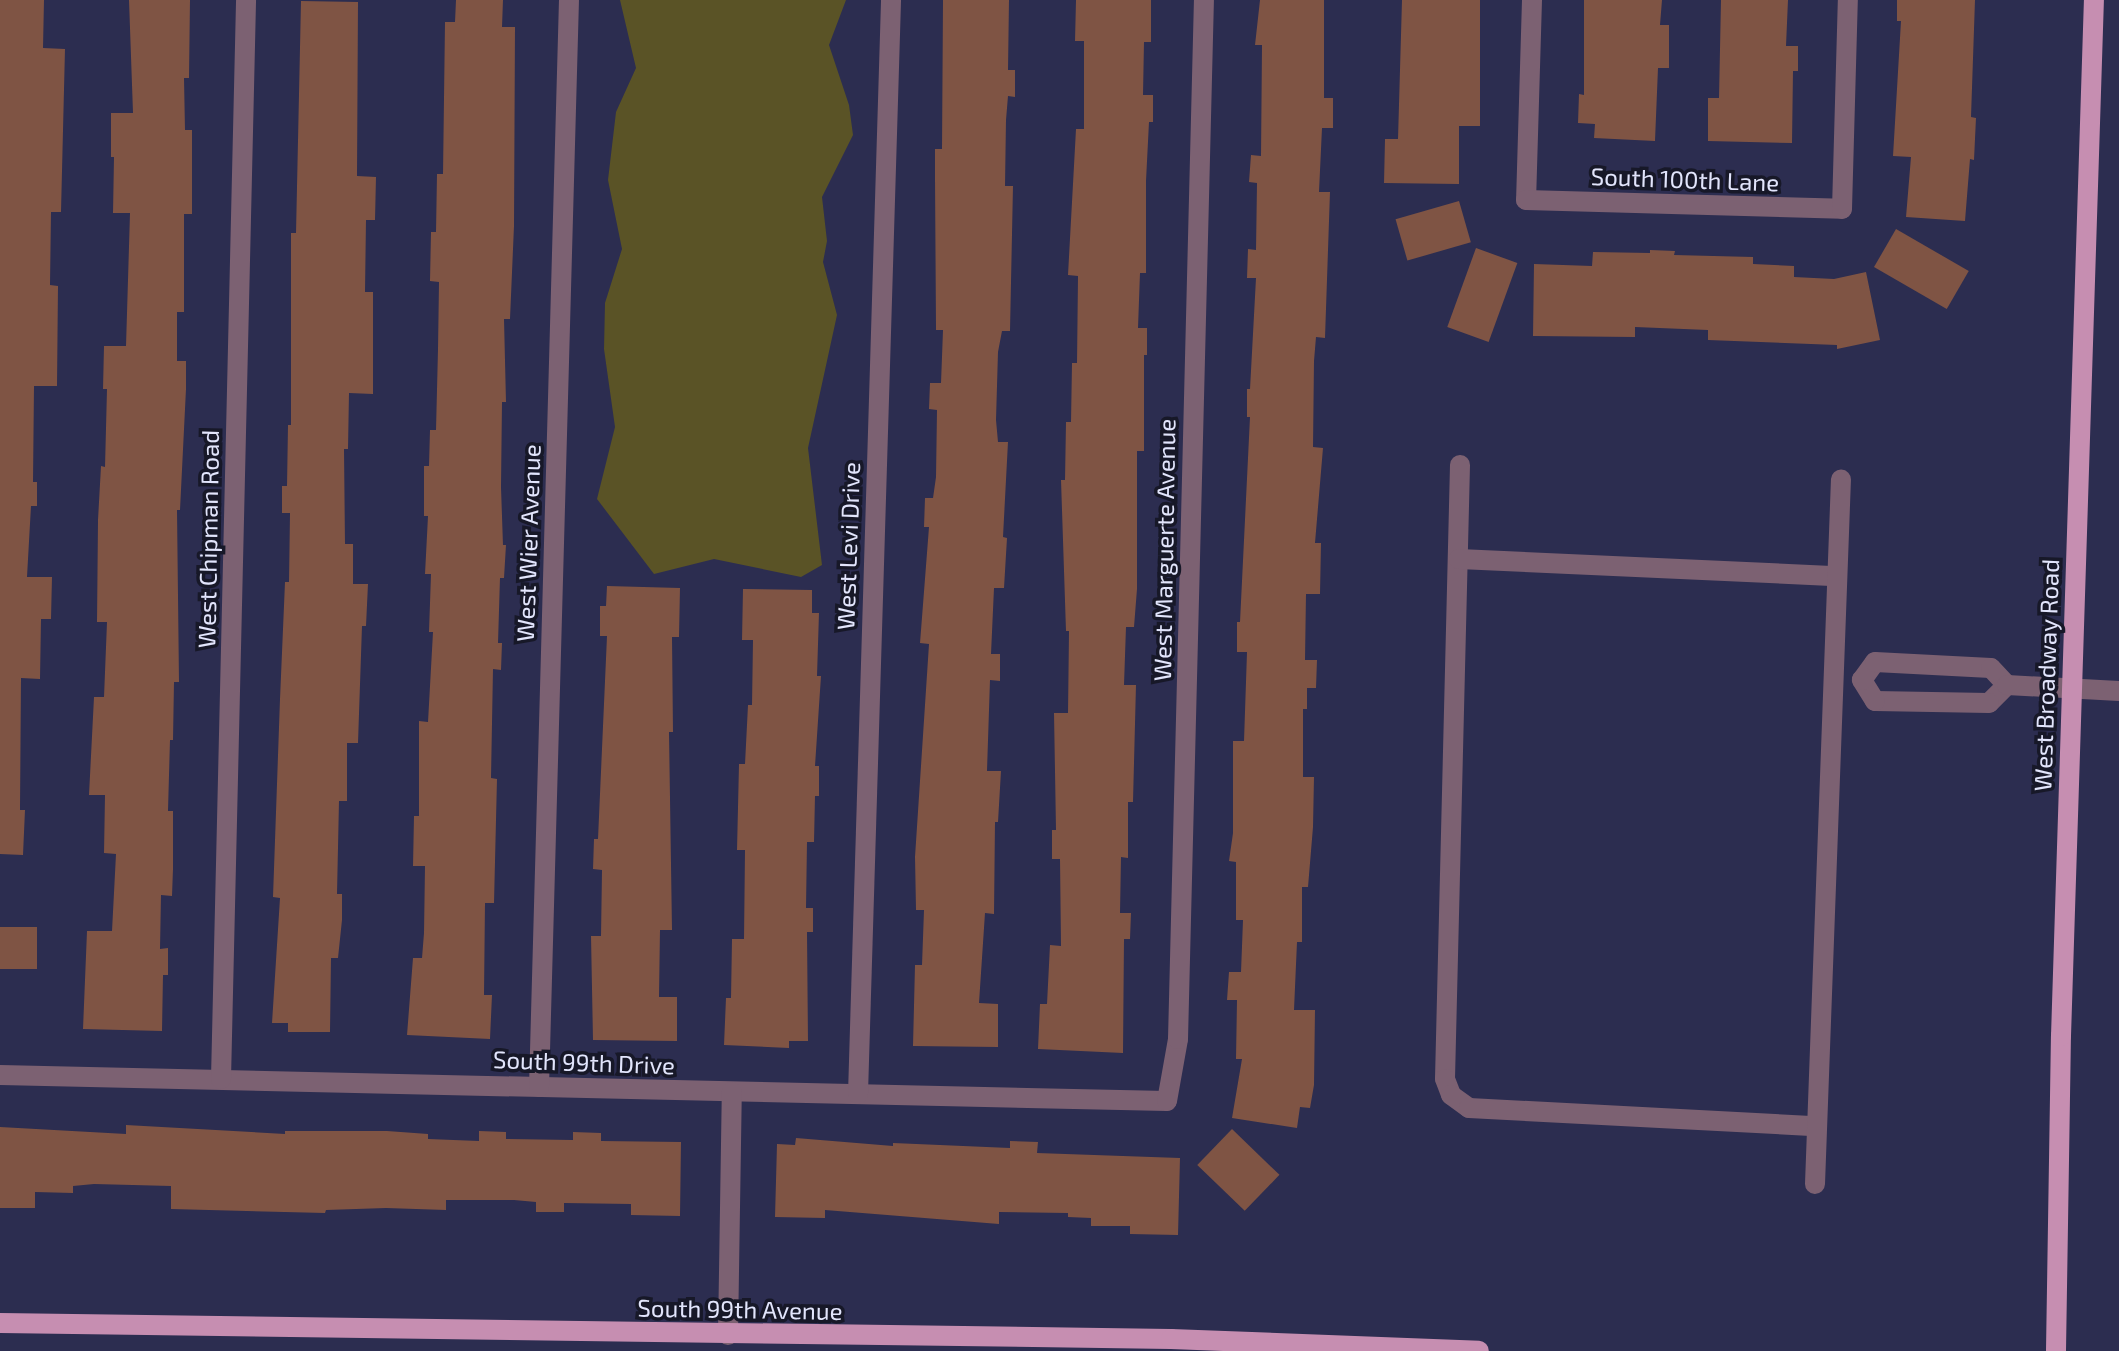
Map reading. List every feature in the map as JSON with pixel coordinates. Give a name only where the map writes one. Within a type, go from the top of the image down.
[{"type":"main road","name":"West Broadway Road","points":[[2056,1351],[2071,689],[2094,0]]},
{"type":"main road","name":"South 99th Avenue","points":[[0,1323],[1479,1351]]},
{"type":"street","name":"West Chipman Road","points":[[221,1079],[246,0]]},
{"type":"street","name":"West Wier Avenue","points":[[539,1087],[569,0]]},
{"type":"street","name":"West Levi Drive","points":[[858,1094],[891,0]]},
{"type":"street","name":"West Marguerte Avenue","points":[[1167,1101],[1178,1039],[1204,0]]},
{"type":"street","name":"South 100th Lane","points":[[1532,0],[1526,200],[1842,209],[1848,0]]},
{"type":"street","points":[[1460,465],[1445,1079],[1451,1095],[1469,1108],[1816,1126]]},
{"type":"street","points":[[1815,1184],[1841,479]]},
{"type":"street","points":[[1459,559],[1837,576]]},
{"type":"street","points":[[1862,680],[1875,662],[1991,668],[2007,685],[2119,691]]},
{"type":"street","points":[[1833,679],[1862,680]]},
{"type":"street","points":[[1862,680],[1875,701],[1989,703],[2007,685]]},
{"type":"street","name":"South 99th Drive","points":[[0,1075],[1167,1101]]},
{"type":"street","points":[[728,1335],[732,1092]]},
{"type":"shaded area","points":[[620,0],[846,0],[829,45],[849,105],[853,135],[822,197],[827,241],[823,262],[837,315],[808,448],[822,565],[801,577],[714,559],[654,574],[597,499],[615,427],[604,349],[605,303],[622,249],[608,180],[616,112],[636,68]]},
{"type":"building","points":[[0,0],[44,0],[43,48],[65,49],[61,212],[51,212],[50,285],[58,286],[57,386],[34,386],[33,482],[37,482],[37,506],[31,506],[27,577],[52,577],[51,619],[41,619],[40,679],[21,678],[20,810],[25,810],[23,855],[0,854]]},
{"type":"building","points":[[129,0],[190,0],[189,78],[184,78],[185,130],[192,130],[192,214],[184,214],[184,312],[177,312],[177,361],[186,361],[186,389],[180,510],[177,510],[179,682],[174,682],[168,811],[173,811],[172,896],[161,895],[160,949],[168,948],[168,975],[163,975],[162,1031],[83,1029],[87,931],[112,931],[116,854],[104,853],[105,795],[89,795],[94,697],[104,697],[107,622],[97,622],[98,520],[101,466],[105,467],[107,389],[103,389],[104,346],[126,346],[130,213],[113,213],[111,113],[133,113]]},
{"type":"building","points":[[456,0],[503,0],[502,27],[515,27],[514,226],[510,319],[504,319],[506,402],[502,402],[501,487],[503,545],[506,545],[504,578],[500,578],[498,643],[502,643],[501,670],[493,669],[491,778],[497,779],[494,903],[485,903],[484,995],[492,995],[490,1039],[407,1035],[413,958],[422,958],[424,933],[425,866],[413,866],[414,816],[419,816],[419,721],[428,722],[433,632],[429,632],[431,574],[425,574],[428,516],[424,516],[424,466],[429,466],[430,430],[436,430],[438,349],[439,282],[430,281],[431,232],[436,232],[437,174],[443,174],[445,22],[455,22]]},
{"type":"building","points":[[943,0],[1009,0],[1008,70],[1015,70],[1015,97],[1008,96],[1006,120],[1005,186],[1013,186],[1010,331],[1002,331],[998,352],[996,420],[998,442],[1008,442],[1003,537],[1007,538],[1004,588],[994,588],[991,654],[1000,654],[1000,681],[990,680],[987,771],[1001,771],[998,822],[995,822],[994,914],[985,913],[979,1003],[998,1004],[998,1047],[913,1046],[915,965],[922,965],[924,910],[916,910],[915,857],[929,644],[920,643],[929,527],[924,527],[925,498],[933,498],[936,477],[937,410],[929,409],[930,383],[941,383],[943,330],[936,330],[935,149],[942,149]]},
{"type":"building","points":[[1076,0],[1151,0],[1151,42],[1144,42],[1143,95],[1153,95],[1153,122],[1149,122],[1146,273],[1140,273],[1138,328],[1147,328],[1144,451],[1137,451],[1137,589],[1134,627],[1126,627],[1124,685],[1136,685],[1133,802],[1128,802],[1128,858],[1121,857],[1120,913],[1131,913],[1130,939],[1124,939],[1123,1053],[1038,1049],[1040,1004],[1047,1004],[1050,945],[1061,946],[1060,859],[1052,859],[1052,830],[1056,830],[1054,713],[1068,713],[1069,631],[1066,631],[1061,480],[1065,480],[1066,422],[1071,422],[1072,363],[1077,363],[1078,276],[1068,275],[1076,129],[1084,129],[1084,41],[1075,41]]},
{"type":"building","points":[[1260,0],[1324,0],[1324,98],[1333,98],[1333,128],[1322,128],[1319,192],[1330,192],[1325,338],[1316,337],[1314,361],[1313,447],[1323,448],[1315,543],[1321,543],[1320,594],[1306,594],[1305,660],[1317,660],[1316,688],[1307,688],[1307,709],[1303,709],[1303,777],[1314,777],[1313,827],[1308,887],[1302,887],[1302,942],[1297,942],[1294,1010],[1315,1010],[1314,1085],[1310,1108],[1300,1107],[1297,1128],[1232,1118],[1242,1059],[1236,1059],[1237,1000],[1227,1000],[1229,972],[1241,972],[1243,920],[1236,920],[1236,862],[1229,861],[1233,833],[1233,741],[1244,741],[1247,652],[1237,652],[1237,622],[1240,622],[1250,417],[1247,417],[1247,389],[1250,389],[1256,278],[1247,278],[1248,249],[1256,250],[1257,183],[1249,182],[1251,155],[1261,156],[1262,45],[1255,45]]},
{"type":"building","points":[[1402,0],[1480,0],[1480,126],[1459,126],[1459,184],[1384,183],[1385,139],[1398,139]]},
{"type":"building","points":[[1584,0],[1662,0],[1660,25],[1669,25],[1669,68],[1658,68],[1655,141],[1594,138],[1595,124],[1578,123],[1579,94],[1584,95]]},
{"type":"building","points":[[1721,0],[1788,0],[1786,46],[1798,46],[1798,71],[1793,71],[1792,143],[1708,141],[1708,98],[1719,98]]},
{"type":"building","points":[[1897,0],[1975,0],[1971,117],[1976,118],[1974,160],[1970,159],[1965,221],[1906,217],[1911,157],[1893,156],[1901,21],[1897,21]]},
{"type":"building","points":[[301,1],[358,2],[357,176],[376,177],[375,220],[366,220],[365,292],[373,292],[373,394],[349,393],[348,449],[344,449],[345,544],[353,544],[353,584],[368,584],[366,626],[362,626],[358,743],[347,743],[347,801],[339,801],[337,894],[342,894],[342,920],[338,958],[331,958],[330,1032],[288,1032],[288,1023],[272,1023],[280,898],[273,897],[280,699],[285,582],[289,582],[290,513],[282,513],[282,486],[287,486],[288,425],[291,425],[291,233],[296,233]]},
{"type":"building","points":[[1459,201],[1471,242],[1407,261],[1396,219]]},
{"type":"building","points":[[1896,229],[1969,271],[1947,309],[1874,267]]},
{"type":"building","points":[[1476,248],[1517,263],[1489,342],[1447,327]]},
{"type":"building","points":[[1650,250],[1675,251],[1674,255],[1753,257],[1753,264],[1794,266],[1794,277],[1834,279],[1866,272],[1880,340],[1837,349],[1837,345],[1708,340],[1708,330],[1635,327],[1635,337],[1533,336],[1534,264],[1592,266],[1593,252],[1650,253]]},
{"type":"building","points":[[607,586],[680,588],[679,637],[672,637],[673,732],[669,732],[672,930],[660,930],[659,997],[677,997],[677,1041],[593,1040],[591,936],[601,936],[602,870],[593,869],[594,839],[598,839],[607,636],[600,636],[600,606],[606,606]]},
{"type":"building","points":[[743,589],[812,590],[812,613],[819,613],[817,676],[821,676],[815,766],[819,766],[819,796],[815,796],[814,842],[807,842],[806,908],[813,908],[813,932],[807,932],[808,1041],[789,1041],[789,1048],[724,1045],[726,998],[731,998],[732,939],[744,939],[745,850],[737,850],[739,764],[745,764],[748,705],[752,705],[753,640],[742,640]]},
{"type":"building","points":[[0,927],[37,927],[37,969],[0,969]]},
{"type":"building","points":[[126,1125],[285,1134],[285,1131],[387,1131],[428,1134],[428,1139],[479,1141],[479,1131],[506,1132],[506,1139],[573,1140],[573,1132],[601,1133],[601,1141],[681,1142],[680,1216],[631,1215],[631,1204],[564,1203],[564,1212],[536,1212],[536,1202],[514,1200],[446,1200],[446,1210],[386,1208],[326,1210],[325,1213],[171,1209],[171,1186],[94,1184],[73,1186],[73,1193],[35,1192],[35,1208],[0,1208],[0,1127],[126,1134]]},
{"type":"building","points":[[1232,1129],[1279,1175],[1245,1211],[1197,1165]]},
{"type":"building","points":[[796,1138],[893,1146],[893,1143],[1010,1148],[1010,1141],[1038,1142],[1037,1153],[1180,1158],[1178,1235],[1130,1234],[1130,1226],[1091,1226],[1091,1218],[1068,1217],[1068,1213],[999,1212],[999,1224],[825,1210],[825,1218],[775,1217],[777,1144],[795,1145]]}]
